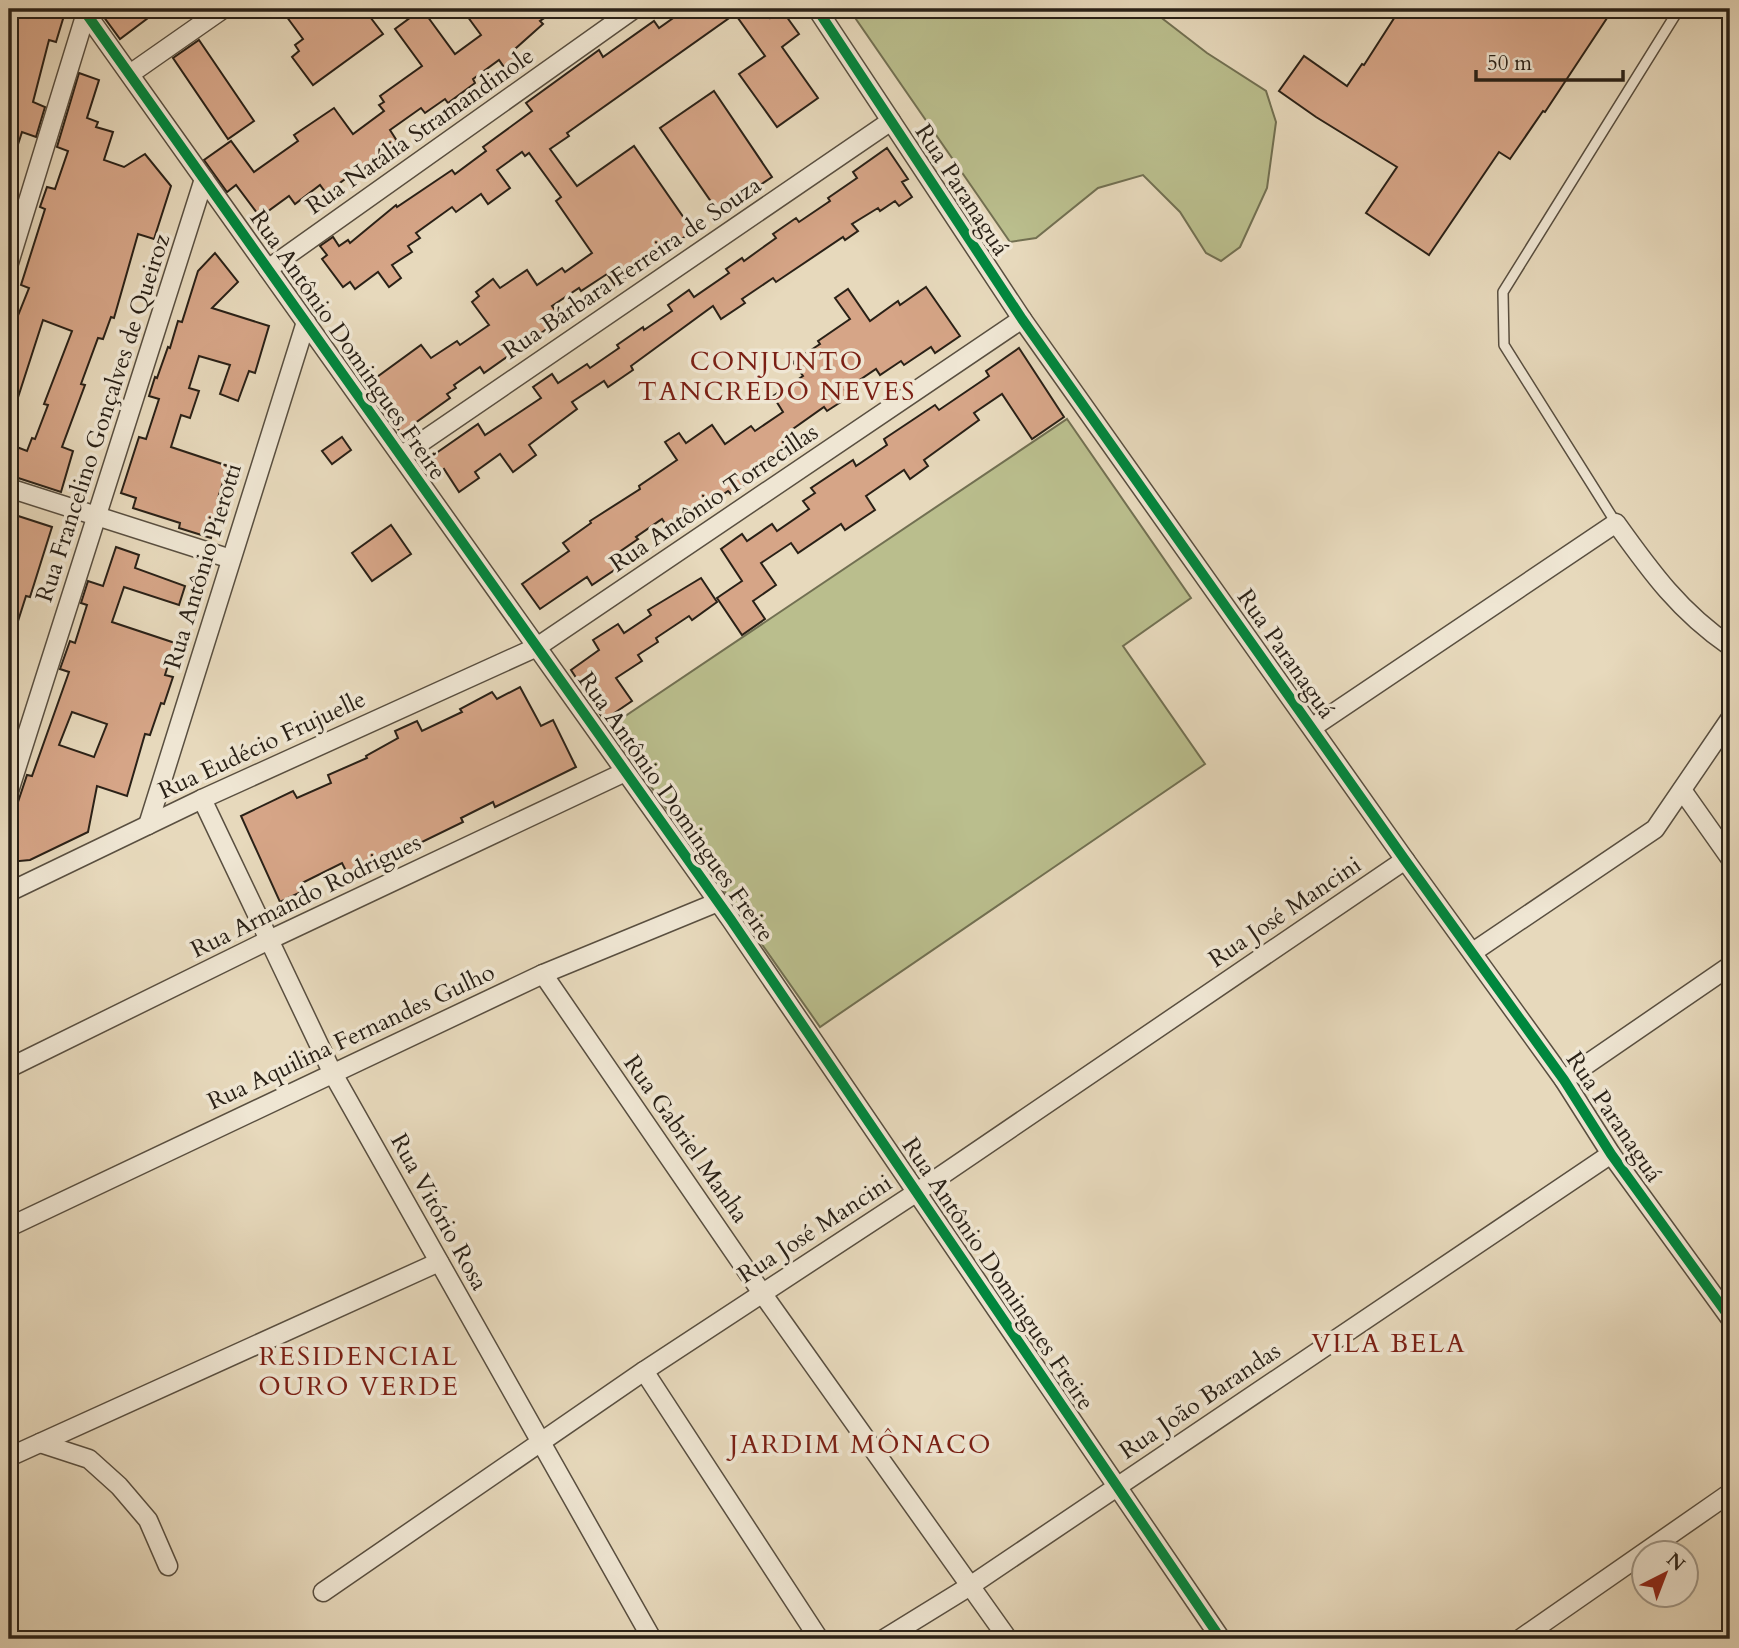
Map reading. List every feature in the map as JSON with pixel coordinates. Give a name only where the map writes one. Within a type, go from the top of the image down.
[{"type":"street","points":[[130,74],[223,9]]},
{"type":"street","name":"Rua Natália Stramandinole","points":[[268,269],[634,9]]},
{"type":"street","name":"Rua Paranaguá","points":[[817,9],[1022,319],[1564,1080],[1611,1154],[1729,1312]]},
{"type":"street","points":[[9,263],[84,11]]},
{"type":"street","name":"Rua Antônio Domingues Freire","points":[[84,11],[718,902],[1222,1639]]},
{"type":"street","name":"Rua Bárbara Ferreira de Souza","points":[[401,456],[891,121]]},
{"type":"street","name":"Rua Francelino Gonçalves de Queiroz","points":[[9,791],[204,179]]},
{"type":"street","name":"Rua Antônio Torrecillas","points":[[537,648],[1022,319]]},
{"type":"street","name":"Rua Antônio Pierotti","points":[[148,825],[306,322]]},
{"type":"street","points":[[9,488],[231,559]]},
{"type":"street","points":[[1313,727],[1616,523],[1659,582],[1702,627],[1730,646]]},
{"type":"street","name":"Rua Eudécio Frujuelle","points":[[9,892],[202,799],[537,648]]},
{"type":"street","points":[[1473,952],[1655,829],[1730,719]]},
{"type":"street","name":"Rua Armando Rodrigues","points":[[9,1068],[269,940],[625,772]]},
{"type":"street","points":[[1682,790],[1730,858]]},
{"type":"street","name":"Rua Vitório Rosa","points":[[202,799],[332,1072],[652,1639]]},
{"type":"street","name":"Rua José Mancini","points":[[323,1592],[644,1371],[917,1192],[1405,860]]},
{"type":"street","name":"Rua Aquilina Fernandes Gulho","points":[[9,1227],[543,974],[718,902]]},
{"type":"street","points":[[1564,1080],[1730,966]]},
{"type":"street","name":"Rua Gabriel Manha","points":[[543,974],[762,1293],[1008,1639]]},
{"type":"street","name":"Rua João Barandas","points":[[884,1639],[970,1586],[1611,1154]]},
{"type":"street","points":[[9,1457],[439,1262]]},
{"type":"street","points":[[644,1371],[819,1639]]},
{"type":"street","points":[[40,1443],[89,1460],[119,1486],[148,1520],[168,1566]]},
{"type":"street","points":[[1520,1639],[1730,1493]]},
{"type":"lane","points":[[1616,523],[1504,345],[1503,292],[1679,9]]},
{"type":"green space","points":[[849,9],[1150,9],[1207,53],[1266,91],[1276,122],[1267,188],[1240,247],[1221,261],[1206,253],[1180,212],[1143,175],[1098,188],[1036,238],[1010,242]]},
{"type":"green space","points":[[1067,419],[1191,598],[1123,646],[1205,764],[820,1027],[609,727]]},
{"type":"building","points":[[9,9],[66,9],[56,42],[49,40],[33,102],[45,107],[36,137],[22,132],[12,163],[9,162]]},
{"type":"building","points":[[98,9],[160,9],[120,39]]},
{"type":"building","points":[[281,9],[364,9],[383,34],[313,85],[292,57],[299,51],[295,45],[303,39]]},
{"type":"building","points":[[422,9],[455,54],[481,35],[462,9],[558,9],[540,21],[543,24],[515,49],[522,59],[506,70],[499,60],[473,79],[475,83],[448,103],[445,99],[425,113],[421,108],[390,130],[397,141],[326,193],[320,185],[295,204],[289,196],[260,217],[236,185],[227,192],[204,160],[231,141],[254,172],[298,141],[294,135],[334,108],[353,134],[384,111],[379,105],[384,102],[380,96],[422,66],[395,29]]},
{"type":"building","points":[[686,9],[763,9],[770,18],[781,9],[799,34],[782,47],[818,98],[777,127],[739,74],[765,56],[735,14],[567,133],[569,136],[550,149],[577,186],[634,146],[693,231],[615,285],[607,274],[552,306],[561,319],[484,373],[480,367],[454,385],[456,388],[447,394],[450,398],[401,433],[366,385],[421,345],[431,358],[457,341],[460,345],[489,325],[472,302],[479,296],[476,292],[493,279],[500,288],[527,270],[537,285],[562,268],[565,272],[592,253],[556,201],[561,197],[529,153],[525,156],[522,152],[497,170],[510,188],[488,204],[481,194],[456,212],[452,207],[416,233],[420,238],[408,246],[412,252],[392,265],[401,278],[389,287],[378,272],[355,289],[350,282],[343,287],[322,259],[327,255],[320,246],[333,237],[339,246],[348,240],[350,243],[396,205],[397,207],[452,170],[455,174],[486,151],[483,147],[532,111],[526,103],[599,50],[603,57],[654,21],[659,28]]},
{"type":"building","points":[[1400,9],[1613,9],[1545,112],[1543,111],[1510,159],[1499,152],[1429,255],[1366,213],[1397,167],[1279,91],[1304,56],[1347,86]]},
{"type":"building","points":[[199,40],[254,121],[228,139],[173,58]]},
{"type":"building","points":[[79,73],[99,80],[87,118],[98,122],[96,127],[113,132],[104,160],[124,167],[145,154],[171,186],[154,239],[138,234],[114,318],[111,317],[103,339],[98,338],[81,384],[85,385],[62,447],[73,451],[61,492],[9,475],[9,444],[27,451],[32,438],[35,439],[48,405],[44,404],[72,331],[43,320],[12,416],[9,416],[9,338],[29,288],[21,285],[45,209],[40,207],[47,187],[55,189],[68,151],[57,147]]},
{"type":"building","points":[[714,91],[772,177],[719,213],[660,128]]},
{"type":"building","points":[[887,148],[908,179],[902,182],[912,197],[899,206],[895,201],[880,211],[878,208],[852,224],[858,231],[845,240],[843,237],[776,282],[773,278],[742,299],[745,303],[721,319],[713,306],[631,366],[633,370],[608,387],[604,381],[572,402],[577,409],[529,445],[536,455],[513,472],[500,454],[475,472],[479,478],[459,492],[444,469],[430,478],[419,462],[430,454],[432,456],[478,424],[485,435],[514,416],[541,398],[533,387],[552,374],[558,383],[587,364],[590,368],[619,348],[617,345],[672,311],[668,305],[689,290],[694,297],[729,273],[726,269],[742,258],[744,261],[776,238],[773,234],[796,218],[799,222],[830,201],[828,198],[857,178],[853,172]]},
{"type":"building","points":[[215,253],[238,282],[212,308],[269,326],[255,373],[249,371],[238,401],[220,394],[230,365],[199,356],[189,388],[199,391],[190,418],[181,415],[171,447],[228,466],[218,498],[222,499],[211,538],[179,528],[180,523],[133,508],[136,498],[121,493],[139,437],[146,439],[159,399],[149,396],[155,377],[157,378],[168,347],[170,348],[178,321],[182,322],[198,271]]},
{"type":"building","points":[[926,287],[960,336],[935,353],[931,347],[904,365],[901,361],[880,375],[876,369],[845,390],[850,396],[827,411],[824,407],[790,431],[799,445],[776,461],[777,463],[731,494],[728,491],[695,514],[691,508],[666,525],[662,519],[612,557],[619,567],[592,585],[587,577],[540,609],[522,584],[569,551],[563,543],[591,523],[590,521],[640,489],[639,486],[677,460],[665,442],[679,433],[686,443],[712,425],[725,444],[751,426],[755,431],[783,412],[773,396],[803,376],[793,362],[850,319],[835,298],[848,289],[870,321],[898,301],[900,305]]},
{"type":"building","points":[[1019,348],[1064,417],[1032,439],[1002,394],[974,413],[979,420],[924,460],[928,466],[910,479],[904,470],[866,496],[875,510],[845,530],[841,524],[798,553],[791,543],[761,563],[776,585],[753,601],[765,619],[742,635],[717,598],[742,581],[721,549],[742,534],[747,541],[772,524],[777,531],[809,509],[803,501],[815,493],[811,488],[853,460],[856,466],[887,445],[884,439],[935,405],[939,410],[989,376],[986,371]]},
{"type":"building","points":[[342,437],[351,450],[332,464],[322,451]]},
{"type":"building","points":[[9,513],[52,527],[30,597],[26,596],[12,640],[9,639]]},
{"type":"building","points":[[391,525],[411,554],[372,581],[352,553]]},
{"type":"building","points":[[116,547],[139,555],[135,568],[185,586],[179,605],[124,587],[112,622],[175,643],[165,675],[173,677],[164,704],[161,703],[150,735],[145,734],[127,796],[97,786],[88,832],[30,860],[9,862],[9,835],[17,805],[27,775],[32,776],[69,672],[60,669],[70,641],[75,643],[87,605],[81,603],[88,581],[103,586]],"holes":[[[72,712],[107,724],[94,757],[59,745]]]},
{"type":"building","points":[[701,578],[717,602],[692,620],[689,616],[656,638],[658,642],[638,655],[642,661],[616,678],[632,701],[604,720],[571,670],[599,650],[593,640],[618,624],[624,633],[651,615],[648,610]]},
{"type":"building","points":[[520,687],[541,726],[553,720],[576,767],[495,807],[493,802],[461,818],[463,822],[373,866],[372,864],[348,875],[342,863],[300,884],[303,891],[280,902],[241,816],[293,791],[297,798],[331,783],[328,775],[367,758],[366,756],[398,738],[395,731],[417,721],[422,731],[462,712],[460,709],[492,692],[497,699]]},
{"type":"cycle path","points":[[83,9],[731,920],[1221,1639]]},
{"type":"cycle path","points":[[817,9],[1022,319],[1564,1080],[1611,1154],[1730,1318]]},
{"type":"district","name":"CONJUNTO TANCREDO NEVES","points":[[777,376]]},
{"type":"district","name":"VILA BELA","points":[[1389,1343]]},
{"type":"district","name":"RESIDENCIAL OURO VERDE","points":[[359,1371]]},
{"type":"district","name":"JARDIM MÔNACO","points":[[861,1444]]}]
